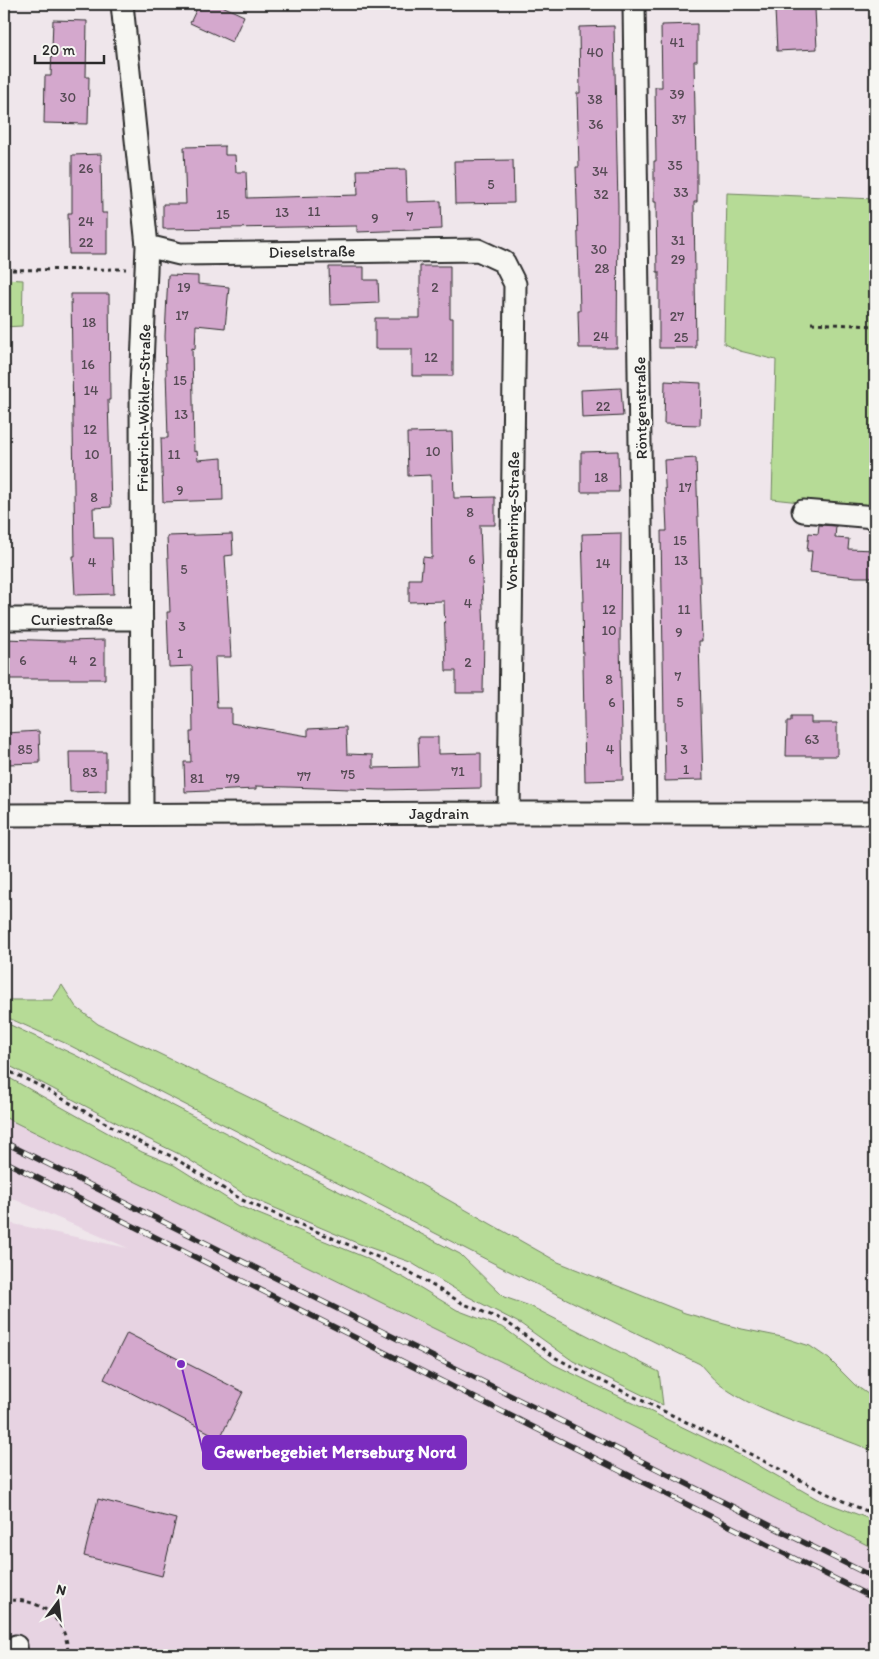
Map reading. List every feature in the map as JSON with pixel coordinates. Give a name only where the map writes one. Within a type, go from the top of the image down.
[{"type":"street","name":"Friedrich-Wöhler-Straße","points":[[122,4],[148,269],[141,389],[142,814]]},
{"type":"street","name":"Röntgenstraße","points":[[634,4],[645,812]]},
{"type":"street","name":"Dieselstraße","points":[[147,246],[180,254],[478,250]]},
{"type":"street","name":"Von-Behring-Straße","points":[[478,250],[504,262],[514,284],[509,813]]},
{"type":"street","points":[[803,511],[875,517]]},
{"type":"street","name":"Curiestraße","points":[[4,618],[141,619]]},
{"type":"street","name":"Jagdrain","points":[[4,815],[645,812],[875,813]]},
{"type":"path","points":[[4,270],[148,269]]},
{"type":"path","points":[[811,323],[875,326]]},
{"type":"path","points":[[4,1069],[38,1085],[143,1144],[171,1156],[242,1200],[408,1271],[462,1303],[505,1321],[556,1358],[577,1370],[748,1453],[825,1494],[875,1514]]},
{"type":"path","points":[[4,1601],[25,1600],[53,1614],[65,1632],[68,1655]]},
{"type":"shaded area","points":[[4,1117],[618,1419],[875,1549],[875,1655],[4,1655],[4,1222],[128,1248],[4,1195]]},
{"type":"green space","points":[[727,193],[875,199],[875,510],[772,499],[776,360],[740,351],[724,344]]},
{"type":"green space","points":[[4,279],[23,280],[22,326],[4,327]]},
{"type":"green space","points":[[62,985],[76,1007],[98,1024],[376,1159],[558,1262],[685,1313],[742,1329],[782,1337],[810,1346],[829,1359],[855,1385],[875,1399],[875,1452],[755,1405],[719,1384],[700,1364],[503,1268],[67,1044],[4,1016],[4,1000],[52,1000]]},
{"type":"green space","points":[[4,1022],[75,1055],[460,1254],[504,1297],[530,1306],[659,1372],[663,1405],[573,1361],[521,1324],[465,1295],[410,1262],[357,1243],[249,1197],[183,1156],[4,1063]]},
{"type":"green space","points":[[4,1075],[142,1152],[174,1165],[239,1206],[364,1257],[406,1279],[457,1310],[504,1328],[553,1364],[744,1457],[817,1499],[875,1521],[875,1549],[618,1419],[4,1117]]},
{"type":"building","points":[[199,4],[218,4],[244,16],[232,42],[190,23]]},
{"type":"building","points":[[815,9],[817,49],[777,51],[775,10]]},
{"type":"building","points":[[53,20],[87,21],[86,77],[89,77],[88,124],[44,123],[45,76],[51,76]]},
{"type":"building","points":[[697,24],[697,61],[694,61],[697,161],[697,202],[694,202],[696,348],[659,348],[659,272],[657,272],[654,161],[656,161],[655,87],[662,87],[661,25]]},
{"type":"building","points":[[614,26],[618,205],[617,348],[579,348],[578,311],[580,311],[576,167],[579,167],[577,93],[580,93],[579,27]]},
{"type":"building","points":[[225,146],[225,155],[235,155],[236,172],[246,172],[247,198],[358,195],[357,170],[406,169],[407,202],[441,201],[442,229],[357,232],[357,226],[163,229],[163,204],[186,204],[184,147]]},
{"type":"building","points":[[101,154],[102,213],[107,213],[107,254],[69,254],[68,213],[72,213],[72,155]]},
{"type":"building","points":[[513,160],[514,203],[455,204],[454,161]]},
{"type":"building","points":[[420,266],[450,266],[450,318],[453,318],[453,376],[412,376],[412,349],[375,349],[375,318],[420,318]]},
{"type":"building","points":[[329,267],[364,267],[364,280],[378,280],[379,303],[330,305]]},
{"type":"building","points":[[168,275],[198,276],[198,284],[229,287],[225,328],[196,325],[195,349],[192,348],[194,452],[197,451],[198,460],[222,458],[223,500],[163,502],[161,438],[168,438],[165,336]]},
{"type":"building","points":[[71,294],[109,294],[110,400],[108,400],[111,507],[93,508],[94,538],[112,538],[114,594],[75,595]]},
{"type":"building","points":[[665,381],[701,383],[700,425],[664,424]]},
{"type":"building","points":[[621,388],[623,416],[582,418],[581,390]]},
{"type":"building","points":[[452,432],[454,498],[495,497],[495,525],[480,525],[484,634],[483,693],[456,693],[456,671],[446,671],[444,601],[409,602],[409,579],[421,579],[423,557],[432,558],[431,475],[408,476],[407,433]]},
{"type":"building","points":[[618,451],[619,492],[581,492],[581,452]]},
{"type":"building","points":[[696,458],[702,641],[699,641],[703,780],[665,781],[661,531],[667,531],[664,460]]},
{"type":"building","points":[[819,525],[836,526],[835,538],[849,539],[848,549],[875,550],[875,577],[810,572],[812,551],[807,551],[809,533],[818,534]]},
{"type":"building","points":[[621,533],[620,642],[623,780],[585,781],[582,534]]},
{"type":"building","points":[[232,534],[233,555],[225,556],[231,657],[215,657],[217,708],[231,708],[231,723],[308,736],[308,729],[346,727],[347,754],[373,755],[373,768],[419,767],[418,737],[438,737],[438,754],[481,753],[481,788],[381,790],[256,786],[256,789],[185,792],[184,762],[191,762],[190,732],[193,732],[192,666],[169,667],[167,612],[170,612],[167,536]]},
{"type":"building","points":[[4,639],[105,640],[105,679],[4,679]]},
{"type":"building","points":[[791,717],[811,717],[811,723],[837,723],[837,756],[786,756],[787,722],[791,722]]},
{"type":"building","points":[[39,731],[40,763],[8,764],[6,733]]},
{"type":"building","points":[[69,752],[106,752],[106,791],[70,792]]},
{"type":"building","points":[[127,1333],[243,1392],[220,1438],[104,1379]]},
{"type":"building","points":[[98,1499],[176,1519],[162,1576],[84,1556]]},
{"type":"railway","points":[[4,1142],[875,1578]]},
{"type":"railway","points":[[4,1161],[875,1599]]},
{"type":"place","name":"Gewerbegebiet Merseburg Nord","points":[[181,1364]]}]
